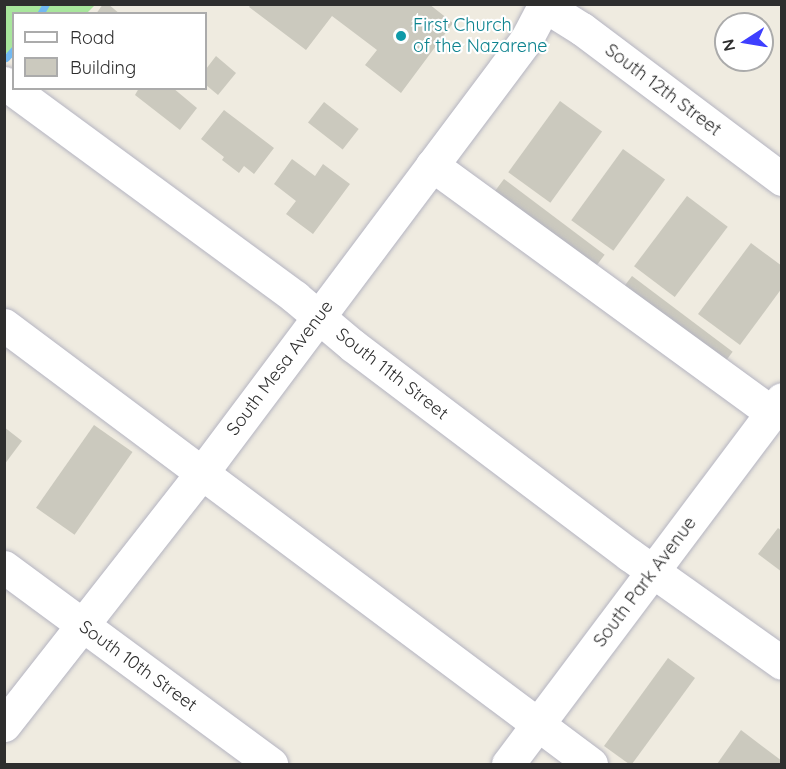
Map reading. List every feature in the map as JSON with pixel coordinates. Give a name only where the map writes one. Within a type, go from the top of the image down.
[{"type":"street","name":"South Mesa Avenue","points":[[4,725],[201,474],[526,40],[544,5]]},
{"type":"street","name":"South 12th Street","points":[[544,5],[582,29],[782,179]]},
{"type":"street","name":"South 11th Street","points":[[13,90],[319,316],[361,352],[653,571],[782,663]]},
{"type":"street","points":[[432,165],[776,406]]},
{"type":"street","points":[[4,325],[591,765]]},
{"type":"street","name":"South Park Avenue","points":[[507,765],[776,406]]},
{"type":"street","name":"South 10th Street","points":[[4,567],[271,765]]},
{"type":"green space","points":[[5,4],[95,4],[88,12],[12,12],[12,58],[5,52]]},
{"type":"building","points":[[103,4],[108,4],[118,12],[97,12]]},
{"type":"building","name":"First Church of the Nazarene","points":[[251,4],[429,4],[453,23],[401,93],[365,65],[377,50],[332,16],[306,50],[249,7]]},
{"type":"building","points":[[216,56],[236,73],[218,95],[207,86],[207,68]]},
{"type":"building","points":[[138,90],[175,90],[197,108],[180,130],[135,95]]},
{"type":"building","points":[[560,101],[602,132],[550,203],[508,172]]},
{"type":"building","points":[[324,102],[359,129],[343,150],[308,122]]},
{"type":"building","points":[[224,110],[274,148],[254,174],[244,166],[239,173],[222,160],[224,157],[201,139]]},
{"type":"building","points":[[623,149],[665,180],[613,251],[571,220]]},
{"type":"building","points":[[292,159],[315,176],[323,164],[350,184],[313,234],[286,214],[296,201],[274,184]]},
{"type":"building","points":[[504,179],[605,255],[594,269],[493,193]]},
{"type":"building","points":[[687,196],[728,227],[675,297],[634,266]]},
{"type":"building","points":[[751,243],[782,266],[782,288],[740,345],[698,314]]},
{"type":"building","points":[[632,276],[733,352],[722,365],[622,290]]},
{"type":"building","points":[[94,425],[133,452],[75,535],[36,508]]},
{"type":"building","points":[[4,427],[22,441],[4,465]]},
{"type":"building","points":[[778,528],[782,531],[782,572],[758,554]]},
{"type":"building","points":[[668,658],[695,678],[632,764],[629,764],[604,746]]},
{"type":"building","points":[[741,730],[782,761],[782,764],[717,764]]},
{"type":"waterway","points":[[41,12],[46,4]]},
{"type":"waterway","points":[[6,58],[12,51]]},
{"type":"place","name":"First Church of the Nazarene","points":[[401,36]]}]
